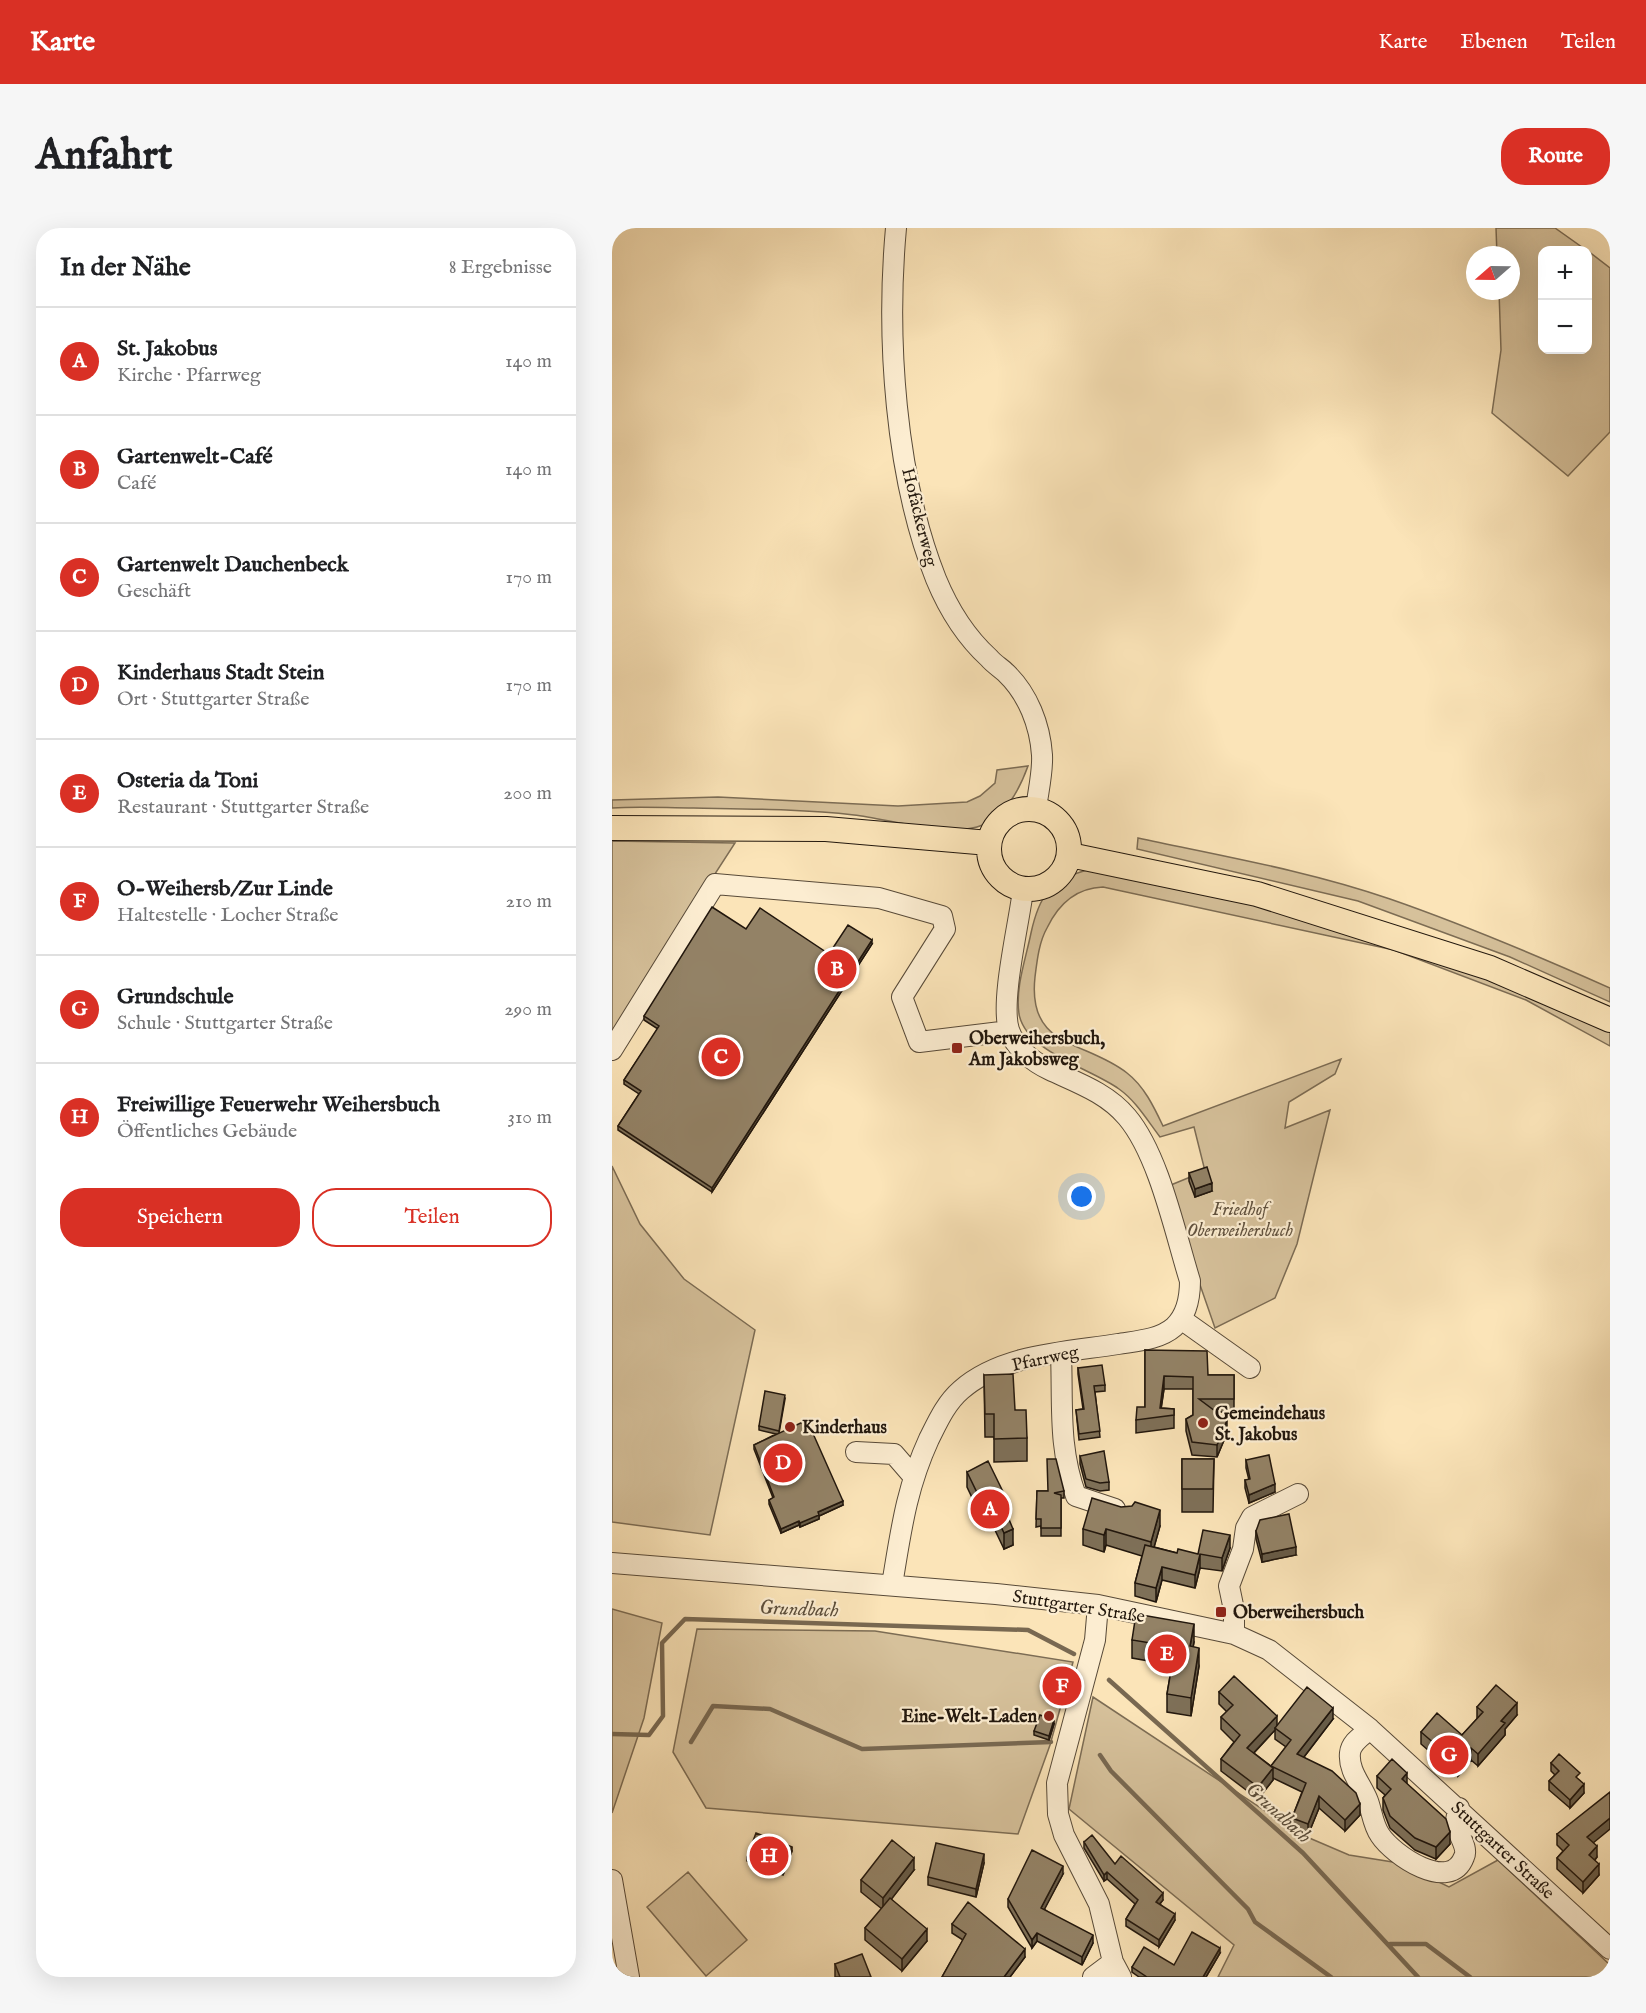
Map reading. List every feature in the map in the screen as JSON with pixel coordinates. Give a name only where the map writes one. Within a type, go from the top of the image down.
[{"type":"main road","points":[[1035,809],[1048,813],[1062,826],[1070,843],[1070,855],[1064,871],[1053,883],[1038,889],[1023,890],[1010,885],[997,873],[989,856],[989,843],[994,828],[1005,817],[1020,810],[1035,809]]},
{"type":"main road","points":[[612,828],[826,829],[989,843]]},
{"type":"main road","points":[[1070,855],[1257,894],[1490,968],[1610,1020]]},
{"type":"street","name":"Hofäckerweg","points":[[896,228],[891,279],[892,335],[909,481],[921,534],[937,580],[960,623],[989,659],[1020,688],[1037,722],[1042,757],[1035,809]]},
{"type":"street","points":[[612,1050],[715,884],[879,898],[942,916],[945,929],[902,997],[919,1042],[1009,1031]]},
{"type":"street","points":[[1023,890],[1006,1011],[1009,1031],[1021,1051],[1044,1067],[1105,1095],[1126,1116],[1142,1137],[1191,1281],[1190,1301],[1181,1319],[1250,1368]]},
{"type":"street","name":"Pfarrweg","points":[[892,1585],[913,1476],[942,1413],[961,1390],[984,1375],[1026,1359],[1150,1339],[1173,1328],[1181,1319]]},
{"type":"street","points":[[1061,1353],[1062,1443],[1076,1496],[1125,1512]]},
{"type":"street","points":[[856,1452],[894,1454],[913,1476]]},
{"type":"street","points":[[1234,1634],[1234,1610],[1229,1586],[1243,1549],[1246,1528],[1252,1517],[1298,1494]]},
{"type":"street","name":"Stuttgarter Straße","points":[[612,1563],[892,1585],[1098,1605],[1234,1634],[1269,1650],[1370,1729],[1610,1948]]},
{"type":"street","points":[[1093,1977],[1117,1970],[1099,1904],[1064,1836],[1058,1814],[1057,1783],[1095,1640],[1098,1605]]},
{"type":"street","points":[[1370,1729],[1355,1741],[1350,1752],[1352,1768],[1367,1798],[1381,1837],[1395,1851],[1412,1864],[1436,1872],[1448,1871],[1457,1866],[1464,1857],[1465,1850],[1456,1822],[1459,1808]]},
{"type":"street","points":[[612,1880],[629,1977]]},
{"type":"green space","points":[[1496,228],[1555,228],[1580,246],[1538,246],[1538,354],[1592,354],[1592,254],[1610,268],[1610,432],[1568,476],[1492,413],[1501,350],[1499,300],[1520,300],[1520,246],[1497,246]]},
{"type":"green space","points":[[1028,766],[1015,794],[1003,811],[987,823],[964,829],[933,828],[854,815],[815,812],[653,807],[612,808],[612,800],[718,797],[898,806],[967,802],[980,796],[995,783],[997,770]]},
{"type":"green space","points":[[1138,838],[1297,872],[1390,899],[1501,941],[1610,988],[1610,1002],[1510,957],[1358,901],[1137,849]]},
{"type":"green space","points":[[612,841],[735,843],[612,1033]]},
{"type":"green space","name":"Friedhof Oberweihersbuch","points":[[1087,870],[1235,895],[1377,935],[1610,1029],[1610,1046],[1526,1000],[1394,950],[1103,887],[1076,894],[1062,905],[1051,920],[1040,945],[1035,977],[1035,1000],[1040,1018],[1062,1040],[1111,1062],[1133,1078],[1148,1097],[1163,1126],[1341,1059],[1335,1074],[1289,1102],[1285,1128],[1330,1110],[1297,1244],[1275,1298],[1215,1328],[1166,1187],[1205,1171],[1194,1127],[1160,1137],[1131,1099],[1107,1081],[1046,1049],[1024,1027],[1019,1014],[1020,984],[1034,920],[1042,899],[1048,891],[1064,879]]},
{"type":"green space","points":[[612,1166],[640,1224],[684,1279],[755,1330],[710,1535],[612,1522]]},
{"type":"green space","points":[[612,1609],[662,1623],[644,1718],[612,1813]]},
{"type":"green space","points":[[697,1629],[875,1631],[1073,1662],[1050,1745],[1018,1834],[706,1808],[673,1752]]},
{"type":"green space","points":[[1093,1697],[1300,1834],[1349,1855],[1399,1863],[1449,1887],[1498,1860],[1610,1965],[1610,1977],[1218,1977],[1234,1945],[1069,1809]]},
{"type":"green space","points":[[688,1872],[747,1940],[706,1976],[647,1907]]},
{"type":"building","points":[[712,907],[746,929],[760,908],[829,954],[848,925],[872,940],[712,1188],[618,1126],[641,1091],[624,1080],[659,1026],[644,1016]]},
{"type":"building","points":[[1207,1167],[1212,1183],[1195,1189],[1189,1173]]},
{"type":"building","points":[[1145,1350],[1207,1351],[1208,1375],[1234,1375],[1234,1399],[1199,1399],[1227,1420],[1217,1445],[1192,1442],[1186,1419],[1193,1415],[1193,1377],[1164,1376],[1160,1408],[1174,1409],[1174,1415],[1136,1420],[1137,1407],[1145,1407]]},
{"type":"building","points":[[1102,1365],[1105,1385],[1094,1386],[1100,1431],[1079,1434],[1076,1410],[1084,1409],[1078,1368]]},
{"type":"building","points":[[1013,1374],[1015,1410],[1026,1410],[1027,1438],[994,1439],[994,1414],[985,1414],[984,1375]]},
{"type":"building","points":[[765,1391],[785,1395],[779,1431],[759,1426]]},
{"type":"building","points":[[807,1420],[843,1501],[818,1512],[819,1515],[781,1529],[769,1500],[774,1497],[754,1445]]},
{"type":"building","points":[[1104,1451],[1109,1482],[1100,1483],[1086,1479],[1080,1456]]},
{"type":"building","points":[[1269,1455],[1275,1484],[1249,1495],[1245,1480],[1250,1479],[1246,1460]]},
{"type":"building","points":[[1047,1459],[1056,1459],[1064,1491],[1054,1493],[1061,1495],[1061,1528],[1041,1528],[1041,1519],[1036,1519],[1037,1491],[1048,1491]]},
{"type":"building","points":[[1182,1459],[1214,1459],[1213,1489],[1182,1489]]},
{"type":"building","points":[[988,1461],[1008,1502],[1003,1505],[1013,1529],[1004,1533],[993,1510],[987,1513],[967,1472]]},
{"type":"building","points":[[1092,1498],[1121,1507],[1132,1506],[1135,1502],[1160,1510],[1151,1542],[1106,1529],[1104,1535],[1083,1529]]},
{"type":"building","points":[[1289,1514],[1296,1547],[1262,1554],[1256,1531],[1260,1520]]},
{"type":"building","points":[[1203,1530],[1230,1535],[1222,1558],[1200,1554],[1195,1575],[1162,1567],[1156,1588],[1135,1583],[1145,1545],[1177,1553],[1178,1549],[1198,1554]]},
{"type":"building","points":[[1136,1614],[1194,1624],[1190,1646],[1199,1648],[1191,1698],[1167,1694],[1175,1647],[1132,1640]]},
{"type":"building","points":[[1234,1676],[1277,1716],[1247,1748],[1273,1768],[1258,1787],[1221,1759],[1240,1735],[1221,1717],[1233,1705],[1219,1692]]},
{"type":"building","points":[[1496,1685],[1517,1703],[1501,1721],[1505,1723],[1478,1754],[1471,1748],[1458,1764],[1421,1732],[1437,1713],[1462,1735],[1483,1712],[1477,1707]]},
{"type":"building","points":[[1307,1687],[1333,1708],[1297,1754],[1332,1771],[1356,1793],[1360,1804],[1345,1820],[1319,1796],[1308,1824],[1292,1818],[1306,1783],[1271,1766],[1291,1740],[1275,1728]]},
{"type":"building","points":[[1040,1715],[1054,1720],[1049,1736],[1034,1731]]},
{"type":"building","points":[[1559,1754],[1580,1773],[1576,1777],[1584,1784],[1570,1800],[1549,1781],[1559,1771],[1551,1763]]},
{"type":"building","points":[[1392,1759],[1407,1773],[1402,1779],[1446,1819],[1450,1832],[1436,1847],[1415,1838],[1390,1816],[1383,1798],[1391,1789],[1377,1776]]},
{"type":"building","points":[[1610,1792],[1610,1818],[1587,1837],[1597,1846],[1589,1855],[1599,1864],[1583,1882],[1557,1858],[1569,1845],[1557,1834]]},
{"type":"building","points":[[756,1833],[792,1847],[783,1871],[747,1857]]},
{"type":"building","points":[[1092,1835],[1115,1864],[1121,1856],[1163,1893],[1156,1902],[1175,1914],[1159,1940],[1126,1919],[1138,1900],[1107,1872],[1104,1875],[1084,1842]]},
{"type":"building","points":[[892,1840],[914,1858],[883,1898],[861,1880]]},
{"type":"building","points":[[936,1843],[984,1854],[976,1889],[928,1877]]},
{"type":"building","points":[[1032,1850],[1063,1866],[1041,1908],[1093,1935],[1082,1957],[1037,1933],[1032,1940],[1008,1899]]},
{"type":"building","points":[[890,1898],[927,1929],[902,1959],[865,1928]]},
{"type":"building","points":[[968,1902],[1025,1949],[1004,1977],[942,1977],[966,1934],[952,1924]]},
{"type":"building","points":[[1192,1932],[1220,1948],[1203,1977],[1147,1977],[1132,1967],[1144,1947],[1174,1965]]},
{"type":"building","points":[[862,1954],[871,1977],[840,1977],[835,1964]]},
{"type":"waterway","name":"Grundbach","points":[[612,1734],[649,1735],[663,1716],[662,1643],[685,1619],[1028,1630],[1074,1654]]},
{"type":"waterway","name":"Grundbach","points":[[1109,1680],[1303,1853],[1418,1977]]},
{"type":"waterway","points":[[691,1742],[713,1706],[770,1709],[862,1749],[1051,1742]]},
{"type":"waterway","points":[[1100,1755],[1111,1771],[1248,1909],[1255,1922],[1331,1977]]},
{"type":"waterway","points":[[1390,1944],[1426,1944],[1470,1977]]},
{"type":"place","name":"Gartenwelt-Café","points":[[837,969]]},
{"type":"place","name":"Oberweihersbuch, Am Jakobsweg","points":[[957,1048]]},
{"type":"place","name":"Gartenwelt Dauchenbeck","points":[[721,1057]]},
{"type":"place","name":"Gemeindehaus St. Jakobus","points":[[1203,1423]]},
{"type":"place","name":"Kinderhaus","points":[[790,1427]]},
{"type":"place","name":"Kinderhaus Stadt Stein","points":[[783,1463]]},
{"type":"place","name":"St. Jakobus","points":[[990,1509]]},
{"type":"place","name":"Oberweihersbuch","points":[[1221,1612]]},
{"type":"place","name":"Osteria da Toni","points":[[1167,1654]]},
{"type":"place","name":"O-Weihersb/Zur Linde","points":[[1062,1686]]},
{"type":"place","name":"Eine-Welt-Laden","points":[[1049,1716]]},
{"type":"place","name":"Grundschule","points":[[1449,1755]]},
{"type":"place","name":"Freiwillige Feuerwehr Weihersbuch","points":[[769,1856]]}]
